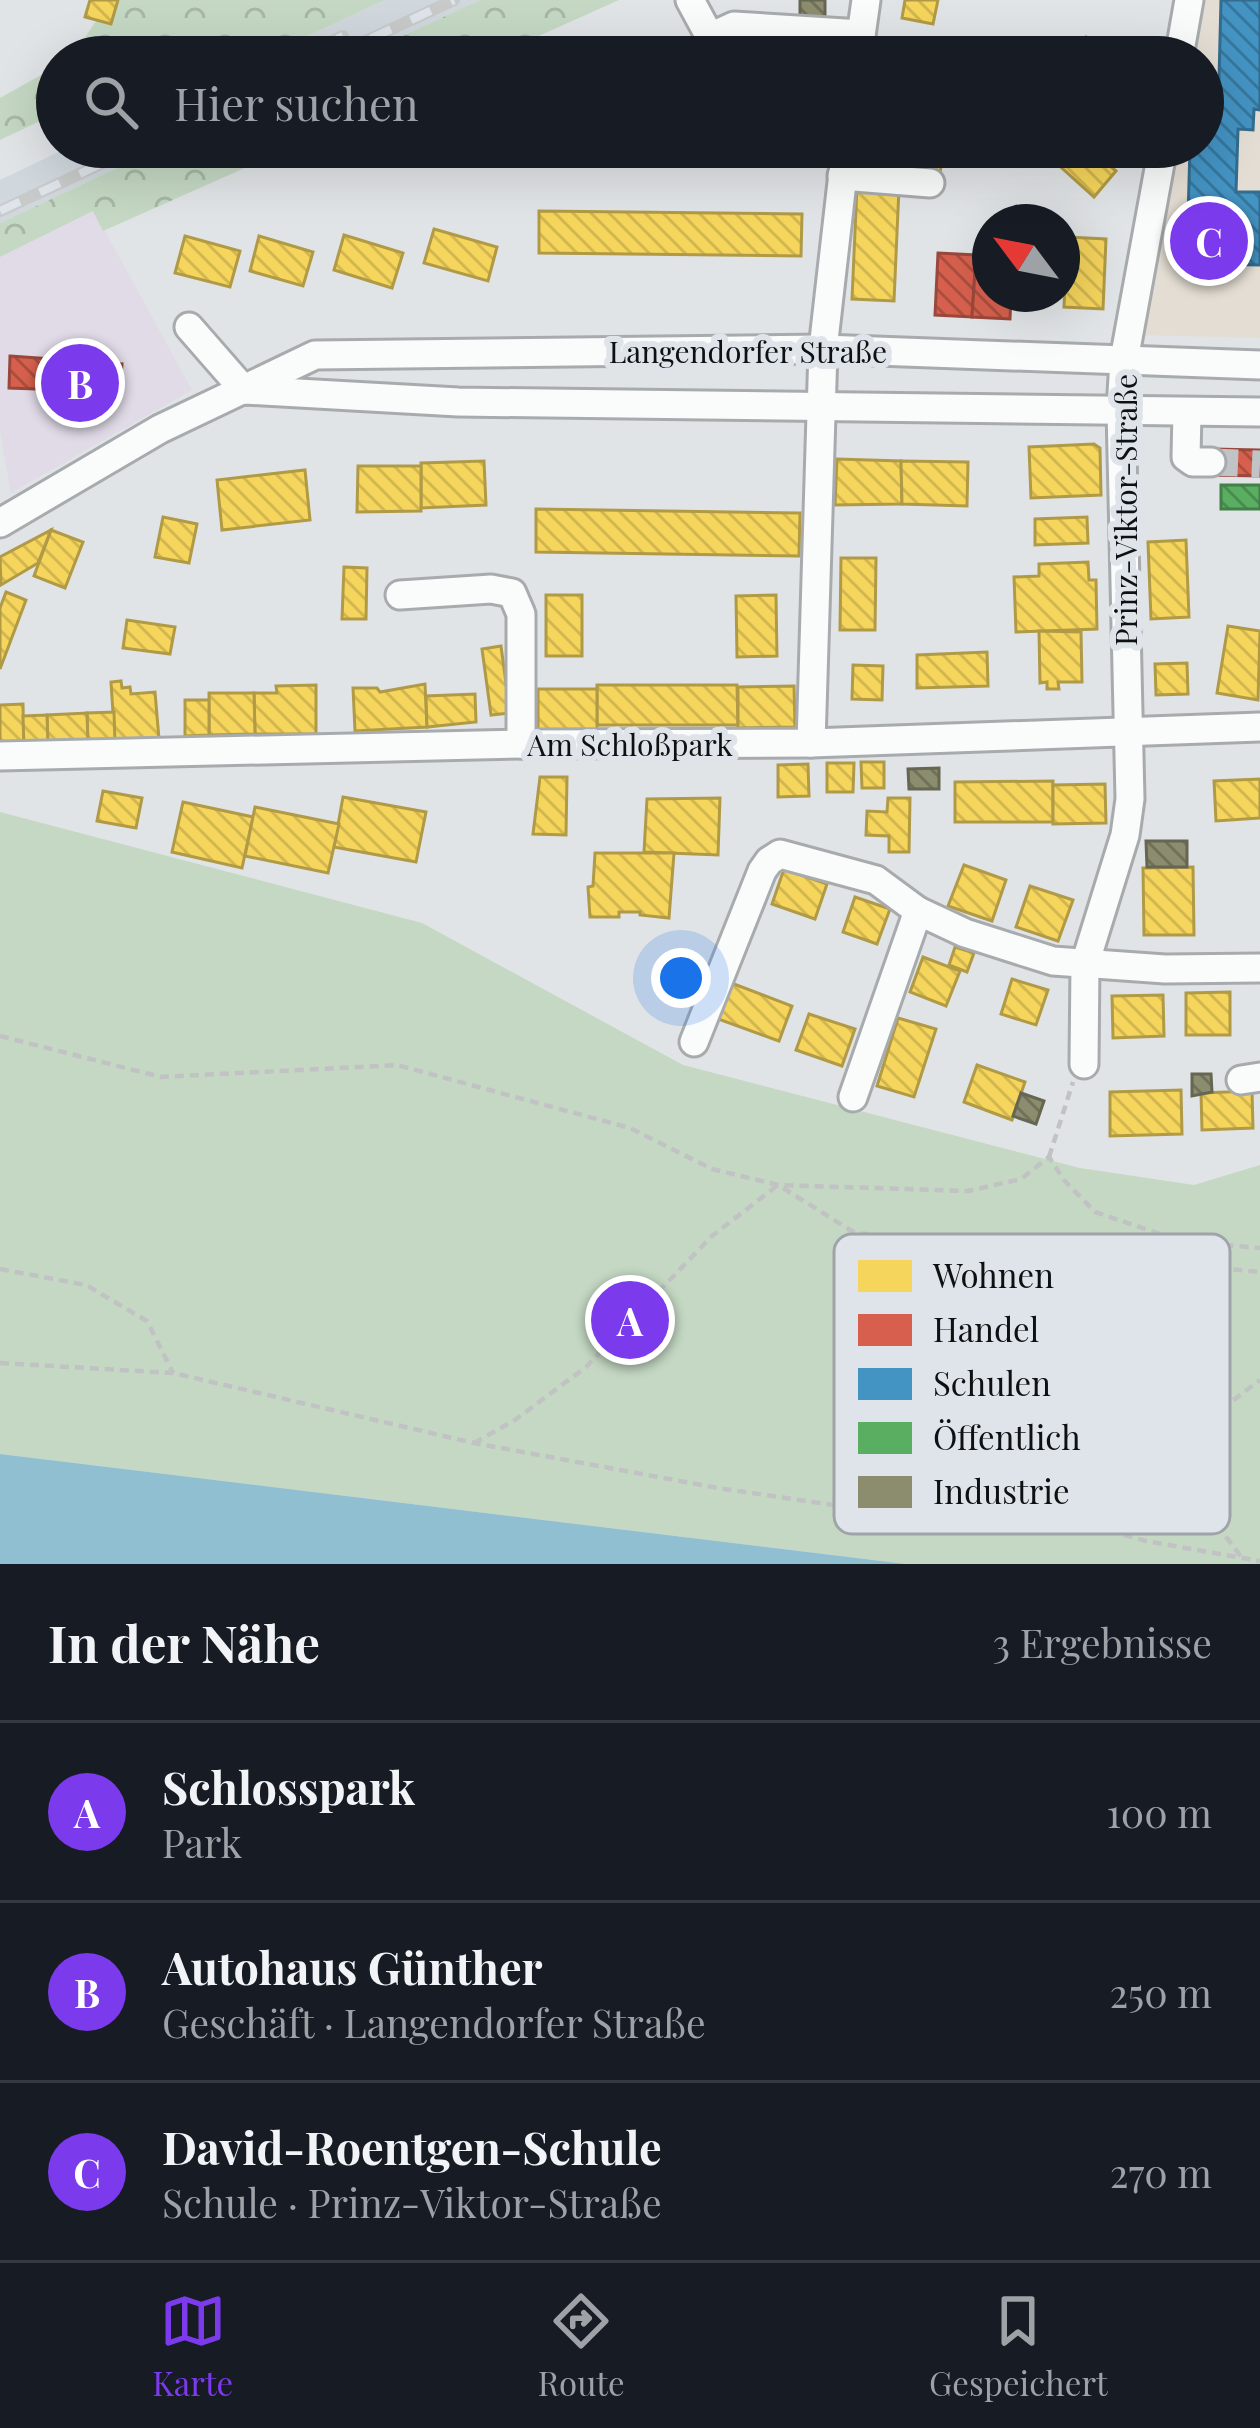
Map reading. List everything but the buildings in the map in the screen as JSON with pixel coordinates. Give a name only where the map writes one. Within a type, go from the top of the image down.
[{"type":"street","points":[[690,0],[709,36]]},
{"type":"street","points":[[860,36],[866,0]]},
{"type":"street","points":[[1183,36],[1189,0]]},
{"type":"street","points":[[712,36],[762,14],[831,36]]},
{"type":"street","points":[[811,743],[823,349],[843,168]]},
{"type":"street","name":"Prinz-Viktor-Straße","points":[[1084,1064],[1085,964],[1125,835],[1130,799],[1120,410],[1124,361],[1158,168]]},
{"type":"street","points":[[842,176],[930,183]]},
{"type":"street","points":[[189,327],[244,390]]},
{"type":"street","name":"Langendorfer Straße","points":[[0,524],[160,429],[315,355],[823,349],[1260,365]]},
{"type":"street","name":"Langendorfer Straße","points":[[244,390],[458,402],[1260,412]]},
{"type":"street","points":[[1187,412],[1186,457],[1211,462]]},
{"type":"street","points":[[400,595],[490,589],[512,593],[521,614],[521,744]]},
{"type":"street","name":"Am Schloßpark","points":[[0,756],[521,744],[811,743],[1260,728]]},
{"type":"street","points":[[694,1042],[769,861],[780,854],[876,880],[918,911],[1053,961],[1165,969],[1260,968]]},
{"type":"street","points":[[853,1097],[918,911]]},
{"type":"path","points":[[0,1036],[161,1077],[397,1065],[630,1128],[712,1168],[778,1185],[968,1191],[1021,1179],[1049,1156],[1067,1091],[1084,1064]]},
{"type":"path","points":[[1049,1156],[1064,1180],[1095,1212],[1163,1234]]},
{"type":"path","points":[[778,1185],[855,1233],[865,1234]]},
{"type":"path","points":[[474,1443],[586,1367],[712,1237],[778,1185]]},
{"type":"path","points":[[1230,1245],[1260,1248]]},
{"type":"path","points":[[0,1269],[86,1285],[147,1321],[173,1373]]},
{"type":"path","points":[[1230,1269],[1260,1272]]},
{"type":"path","points":[[0,1363],[173,1373],[474,1443],[834,1505]]},
{"type":"path","points":[[1230,1403],[1260,1380]]},
{"type":"path","points":[[1130,1534],[1260,1561]]},
{"type":"path","points":[[1224,1534],[1243,1559]]},
{"type":"shaded area","points":[[385,0],[480,0],[402,36],[307,36]]},
{"type":"shaded area","points":[[1199,0],[1260,0],[1260,338],[1141,335],[1170,168],[1224,168],[1224,36],[1193,36]]},
{"type":"shaded area","points":[[36,163],[36,168],[117,168],[0,223],[0,180]]},
{"type":"shaded area","points":[[94,211],[192,390],[11,493],[0,432],[0,257]]},
{"type":"green space","points":[[110,0],[385,0],[307,36],[86,36]]},
{"type":"green space","points":[[480,0],[619,0],[539,36],[402,36]]},
{"type":"green space","points":[[36,78],[36,123],[0,140],[0,98]]},
{"type":"green space","points":[[117,168],[245,168],[103,231],[93,211],[0,257],[0,223]]},
{"type":"green space","points":[[0,812],[422,923],[683,1065],[1080,1168],[1194,1185],[1260,1165],[1260,1564],[906,1564],[0,1454]]},
{"type":"water","points":[[0,1454],[906,1564],[0,1564]]},
{"type":"tunnel","points":[[1211,462],[1260,464]]},
{"type":"railway","points":[[376,36],[454,0]]},
{"type":"railway","points":[[0,211],[92,168]]},
{"type":"place","name":"David-Roentgen-Schule","points":[[1209,241]]},
{"type":"place","name":"Autohaus Günther","points":[[80,383]]},
{"type":"place","name":"Schlosspark","points":[[630,1320]]}]
